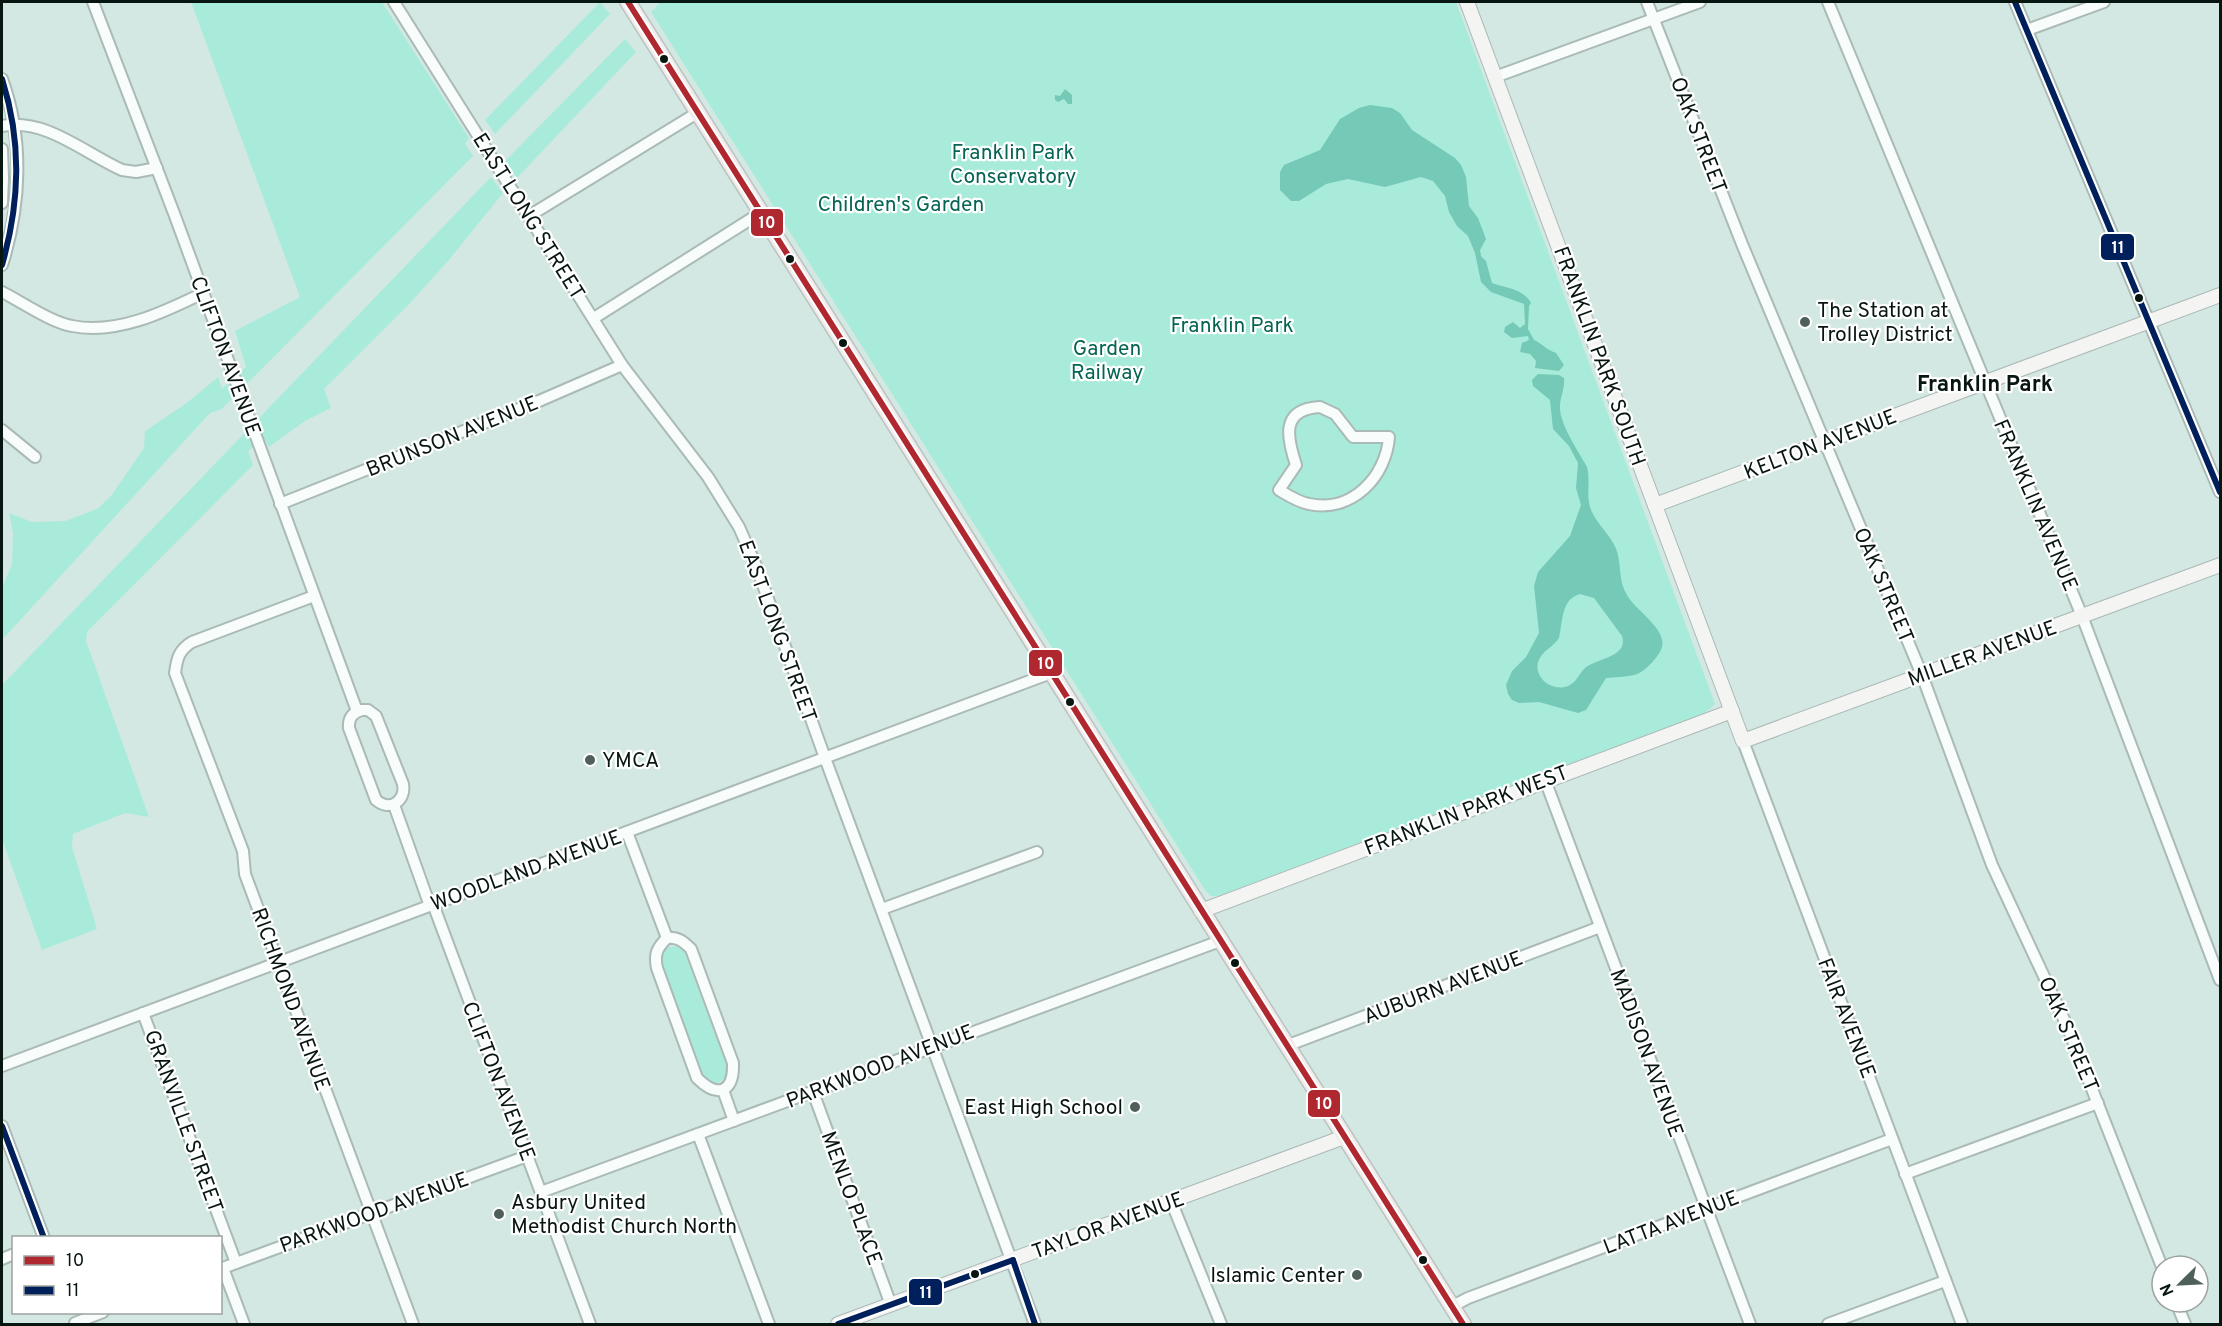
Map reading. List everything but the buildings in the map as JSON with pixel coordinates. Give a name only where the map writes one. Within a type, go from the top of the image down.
[{"type":"main road","points":[[628,2],[1462,1324]]},
{"type":"street","name":"CLIFTON AVENUE","points":[[93,2],[157,168],[357,711]]},
{"type":"street","name":"EAST LONG STREET","points":[[394,2],[622,365],[708,477],[739,527],[757,568],[1035,1324]]},
{"type":"street","name":"FRANKLIN PARK SOUTH","points":[[1467,2],[1732,711]]},
{"type":"street","name":"OAK STREET","points":[[1647,2],[1708,161],[1922,675],[1992,865],[2042,970],[2098,1103],[2157,1254]]},
{"type":"street","points":[[1495,77],[1701,2]]},
{"type":"street","name":"FRANKLIN AVENUE","points":[[1828,2],[2082,616],[2220,980]]},
{"type":"street","points":[[2015,2],[2220,492]]},
{"type":"street","points":[[2027,30],[2104,2]]},
{"type":"street","points":[[2,79],[14,124],[18,174],[12,227],[2,265]]},
{"type":"street","points":[[529,216],[697,113]]},
{"type":"street","points":[[2,126],[14,124],[42,129],[122,170],[136,172],[157,168]]},
{"type":"street","points":[[2,149],[2,203]]},
{"type":"street","points":[[594,318],[762,212]]},
{"type":"street","points":[[2,292],[64,324],[86,328],[153,316],[203,293]]},
{"type":"street","name":"KELTON AVENUE","points":[[1655,505],[2220,295]]},
{"type":"street","name":"BRUNSON AVENUE","points":[[280,504],[539,401],[622,365]]},
{"type":"street","points":[[1320,407],[1328,409],[1335,414],[1353,437],[1389,437],[1387,454],[1381,470],[1365,488],[1347,499],[1328,504],[1309,504],[1294,499],[1280,490],[1296,465],[1289,445],[1288,429],[1292,421],[1303,410],[1320,407]]},
{"type":"street","points":[[2,430],[35,457]]},
{"type":"street","name":"MILLER AVENUE","points":[[1743,741],[2220,565]]},
{"type":"street","name":"RICHMOND AVENUE","points":[[314,596],[192,642],[184,647],[177,657],[175,673],[243,851],[245,874],[277,963],[413,1324]]},
{"type":"street","name":"WOODLAND AVENUE","points":[[2,1066],[1051,672]]},
{"type":"street","points":[[368,710],[376,716],[404,789],[402,798],[394,805],[380,803],[374,795],[349,728],[350,718],[357,711],[368,710]]},
{"type":"street","name":"FAIR AVENUE","points":[[1732,711],[1962,1324]]},
{"type":"street","name":"FRANKLIN PARK WEST","points":[[1201,911],[1732,711]]},
{"type":"street","name":"MADISON AVENUE","points":[[1545,780],[1750,1324]]},
{"type":"street","name":"CLIFTON AVENUE","points":[[394,805],[590,1324]]},
{"type":"street","points":[[627,832],[667,938]]},
{"type":"street","points":[[882,909],[1038,852]]},
{"type":"street","name":"AUBURN AVENUE","points":[[1286,1046],[1600,927]]},
{"type":"street","points":[[667,938],[684,941],[691,949],[733,1063],[734,1076],[723,1090],[714,1090],[705,1086],[697,1078],[654,957],[658,947],[667,938]]},
{"type":"street","name":"PARKWOOD AVENUE","points":[[541,1192],[1220,941]]},
{"type":"street","name":"GRANVILLE STREET","points":[[143,1013],[236,1263]]},
{"type":"street","points":[[723,1090],[734,1121]]},
{"type":"street","name":"MENLO PLACE","points":[[813,1092],[891,1305]]},
{"type":"street","points":[[1905,1174],[2098,1103]]},
{"type":"street","points":[[2,1125],[43,1236]]},
{"type":"street","points":[[698,1134],[769,1324]]},
{"type":"street","name":"TAYLOR AVENUE","points":[[838,1324],[866,1320],[891,1305],[1344,1137]]},
{"type":"street","name":"LATTA AVENUE","points":[[1452,1307],[1470,1297],[1892,1139]]},
{"type":"street","name":"PARKWOOD AVENUE","points":[[222,1268],[527,1156]]},
{"type":"street","points":[[1171,1201],[1221,1324]]},
{"type":"street","points":[[222,1268],[244,1324]]},
{"type":"street","points":[[1828,1324],[1945,1281]]},
{"type":"street","points":[[74,1320],[96,1314]]},
{"type":"green space","points":[[191,2],[382,2],[469,138],[465,144],[473,156],[222,409],[210,413],[2,640],[2,588],[12,564],[13,533],[9,513],[32,522],[65,521],[97,509],[111,496],[144,448],[145,431],[188,402],[218,377],[222,389],[246,367],[235,331],[300,297]]},
{"type":"green space","points":[[600,2],[610,14],[495,134],[485,120]]},
{"type":"green space","name":"Franklin Park","points":[[661,2],[1456,2],[1715,704],[1705,713],[1218,896],[1211,896],[1205,890],[651,12]]},
{"type":"green space","points":[[625,39],[636,52],[517,178],[505,161]]},
{"type":"green space","points":[[491,177],[503,193],[448,261],[411,302],[324,389],[331,408],[305,421],[269,447],[264,439],[248,451],[253,465],[87,632],[86,641],[149,817],[125,813],[73,834],[72,847],[97,929],[42,950],[2,839],[2,685]]},
{"type":"green space","points":[[677,946],[684,951],[727,1067],[726,1077],[718,1083],[709,1083],[703,1077],[662,966],[661,958],[665,949]]},
{"type":"shaded area","points":[[1065,89],[1072,95],[1072,104],[1068,104],[1064,99],[1058,102],[1055,100],[1055,95],[1060,96]]},
{"type":"shaded area","points":[[1370,105],[1392,108],[1400,113],[1412,130],[1455,158],[1461,165],[1466,177],[1469,206],[1478,218],[1486,239],[1480,250],[1481,256],[1486,261],[1492,283],[1514,290],[1528,298],[1531,303],[1528,329],[1534,340],[1556,353],[1564,365],[1559,371],[1535,368],[1536,361],[1530,354],[1520,352],[1522,343],[1529,340],[1528,336],[1512,338],[1504,332],[1505,327],[1513,322],[1520,328],[1525,324],[1524,304],[1491,292],[1481,282],[1475,253],[1468,236],[1457,226],[1449,212],[1445,196],[1433,181],[1421,177],[1385,187],[1348,179],[1326,184],[1299,201],[1291,201],[1280,190],[1280,172],[1284,165],[1320,150],[1340,119],[1359,108]]},
{"type":"shaded area","points":[[1538,374],[1559,375],[1564,378],[1560,403],[1561,413],[1566,429],[1587,467],[1590,507],[1616,549],[1624,590],[1631,601],[1655,626],[1662,640],[1660,651],[1646,668],[1634,675],[1606,678],[1586,710],[1578,713],[1539,702],[1519,703],[1512,700],[1506,685],[1512,671],[1526,657],[1539,633],[1534,586],[1538,572],[1570,536],[1581,505],[1576,488],[1578,463],[1569,446],[1553,429],[1550,400],[1533,386],[1532,380]],"holes":[[[1580,594],[1594,598],[1622,636],[1621,649],[1610,657],[1589,665],[1568,686],[1551,686],[1539,674],[1538,662],[1559,638],[1564,612],[1569,601]]]},
{"type":"transit line","name":"10","points":[[628,2],[1463,1324]]},
{"type":"transit line","name":"11","points":[[2015,2],[2220,492]]},
{"type":"transit line","points":[[2,79],[16,149],[15,195],[2,265]]},
{"type":"transit line","points":[[2,1126],[43,1236]]},
{"type":"transit line","name":"11","points":[[1013,1260],[1035,1324]]},
{"type":"transit line","name":"11","points":[[838,1324],[1013,1260]]},
{"type":"place","name":"The Station at Trolley District","points":[[1805,322]]},
{"type":"place","name":"YMCA","points":[[590,760]]},
{"type":"place","name":"East High School","points":[[1135,1107]]},
{"type":"place","name":"Asbury United Methodist Church North","points":[[499,1214]]},
{"type":"place","name":"Islamic Center","points":[[1357,1275]]},
{"type":"district","name":"Franklin Park","points":[[1985,383]]},
{"type":"park label","name":"Franklin Park Conservatory","points":[[1013,164]]},
{"type":"park label","name":"Children's Garden","points":[[901,204]]},
{"type":"park label","name":"Garden Railway","points":[[1107,360]]}]
